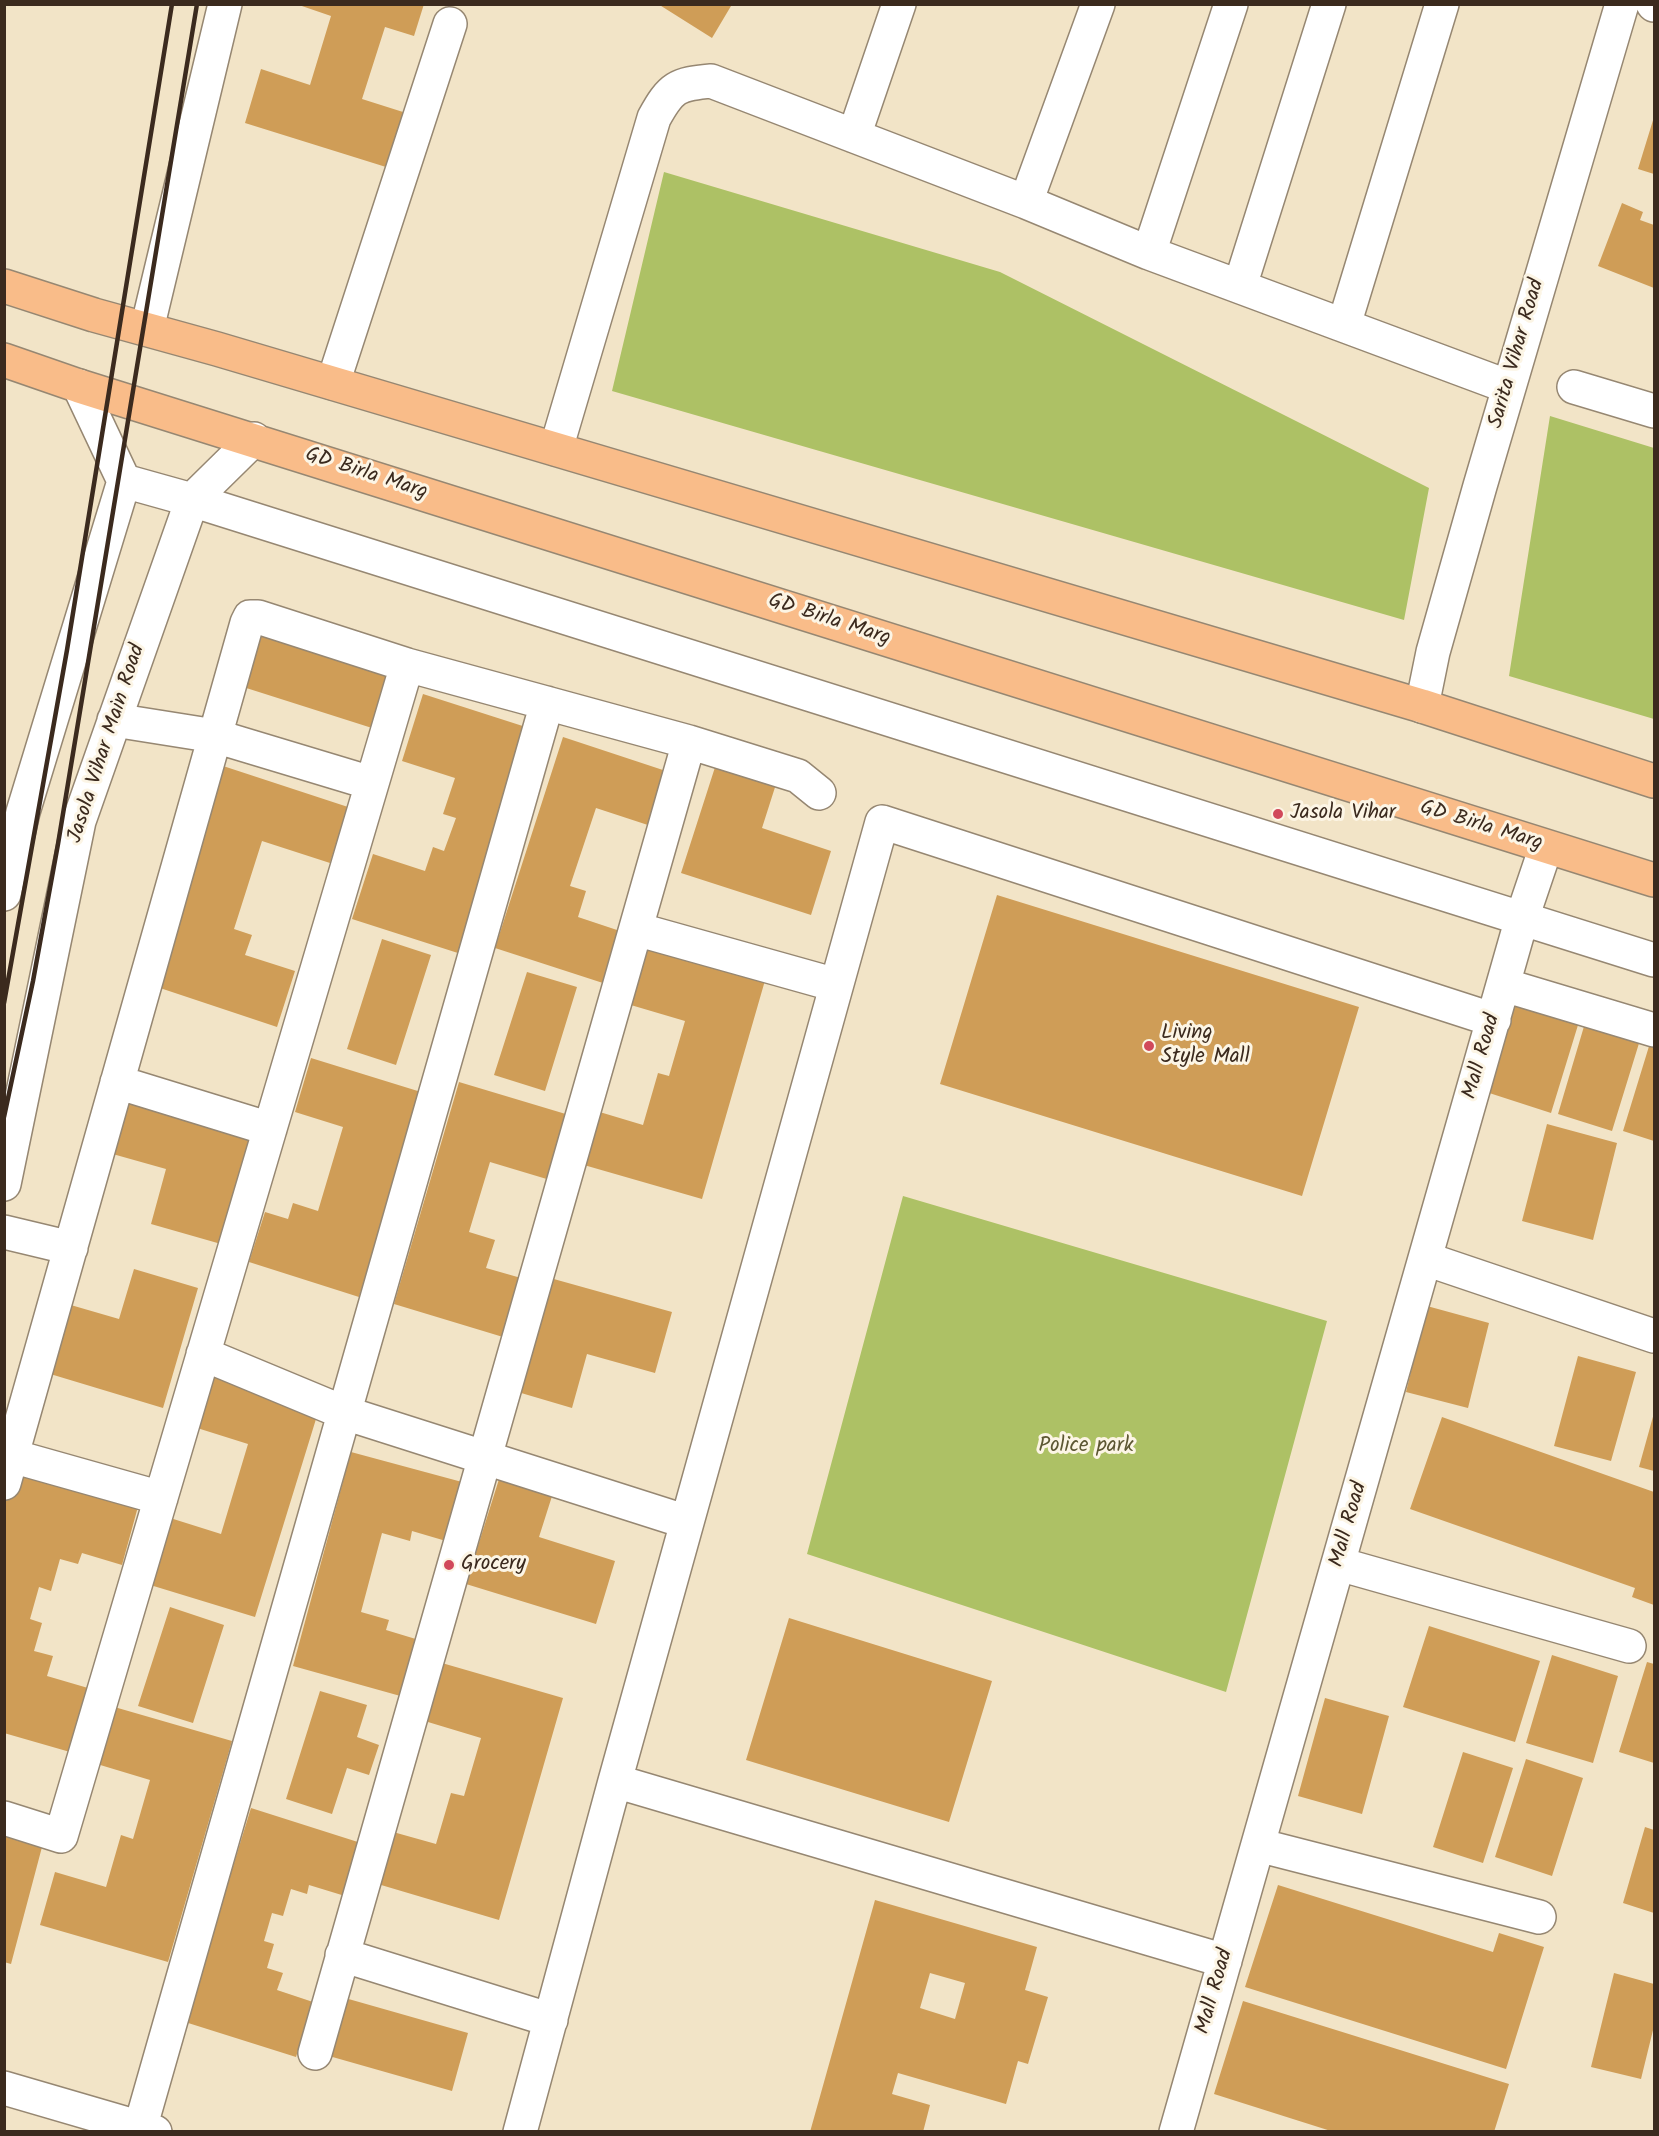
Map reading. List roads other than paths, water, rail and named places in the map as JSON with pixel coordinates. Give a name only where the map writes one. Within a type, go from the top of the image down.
[{"type":"main road","points":[[4,286],[1422,706],[1654,781]]},
{"type":"main road","name":"GD Birla Marg","points":[[4,360],[79,386],[1654,880]]},
{"type":"street","points":[[147,329],[225,4]]},
{"type":"street","points":[[854,136],[899,4]]},
{"type":"street","points":[[1026,202],[1098,4]]},
{"type":"street","points":[[1149,253],[1231,4]]},
{"type":"street","points":[[1240,286],[1329,4]]},
{"type":"street","points":[[1344,325],[1442,4]]},
{"type":"street","name":"Sarita Vihar Road","points":[[1422,706],[1436,641],[1622,4]]},
{"type":"street","points":[[333,383],[450,24]]},
{"type":"street","points":[[556,449],[654,118],[667,96],[687,83],[711,81],[1026,202],[1149,253],[1509,387]]},
{"type":"street","points":[[4,894],[23,812],[124,481],[79,386]]},
{"type":"street","points":[[1574,387],[1654,411]]},
{"type":"street","name":"Jasola Vihar Main Road","points":[[4,1184],[79,821],[192,500],[254,440]]},
{"type":"street","points":[[124,481],[192,500],[1654,960]]},
{"type":"street","points":[[161,1498],[8,1469],[250,617],[258,617],[406,665],[689,742],[798,776],[819,793]]},
{"type":"street","points":[[4,1818],[61,1836],[406,665]]},
{"type":"street","points":[[4,2088],[145,2130],[345,1413],[547,703]]},
{"type":"street","points":[[114,720],[215,736],[371,783]]},
{"type":"street","points":[[315,2053],[689,742]]},
{"type":"street","points":[[520,2132],[615,1781],[882,822],[1494,1020]]},
{"type":"street","name":"Mall Road","points":[[1176,2132],[1522,918],[1546,847]]},
{"type":"street","points":[[636,929],[836,985]]},
{"type":"street","points":[[1504,985],[1654,1030]]},
{"type":"street","points":[[117,1082],[270,1129]]},
{"type":"street","points":[[4,1232],[71,1248]]},
{"type":"street","points":[[1426,1259],[1654,1336]]},
{"type":"street","points":[[203,1354],[345,1413],[687,1522]]},
{"type":"street","points":[[1339,1564],[1629,1646]]},
{"type":"street","points":[[615,1781],[1225,1961]]},
{"type":"street","points":[[1258,1845],[1539,1917]]},
{"type":"street","points":[[342,1955],[551,2020]]},
{"type":"railway","points":[[4,1003],[67,650],[172,4]]},
{"type":"railway","points":[[4,1117],[33,981],[58,844],[197,4]]},
{"type":"place","name":"Jasola Vihar","points":[[1278,814]]},
{"type":"place","name":"Living Style Mall","points":[[1149,1046]]},
{"type":"place","name":"Grocery","points":[[449,1565]]},
{"type":"park label","name":"Police park","points":[[1086,1447]]}]
